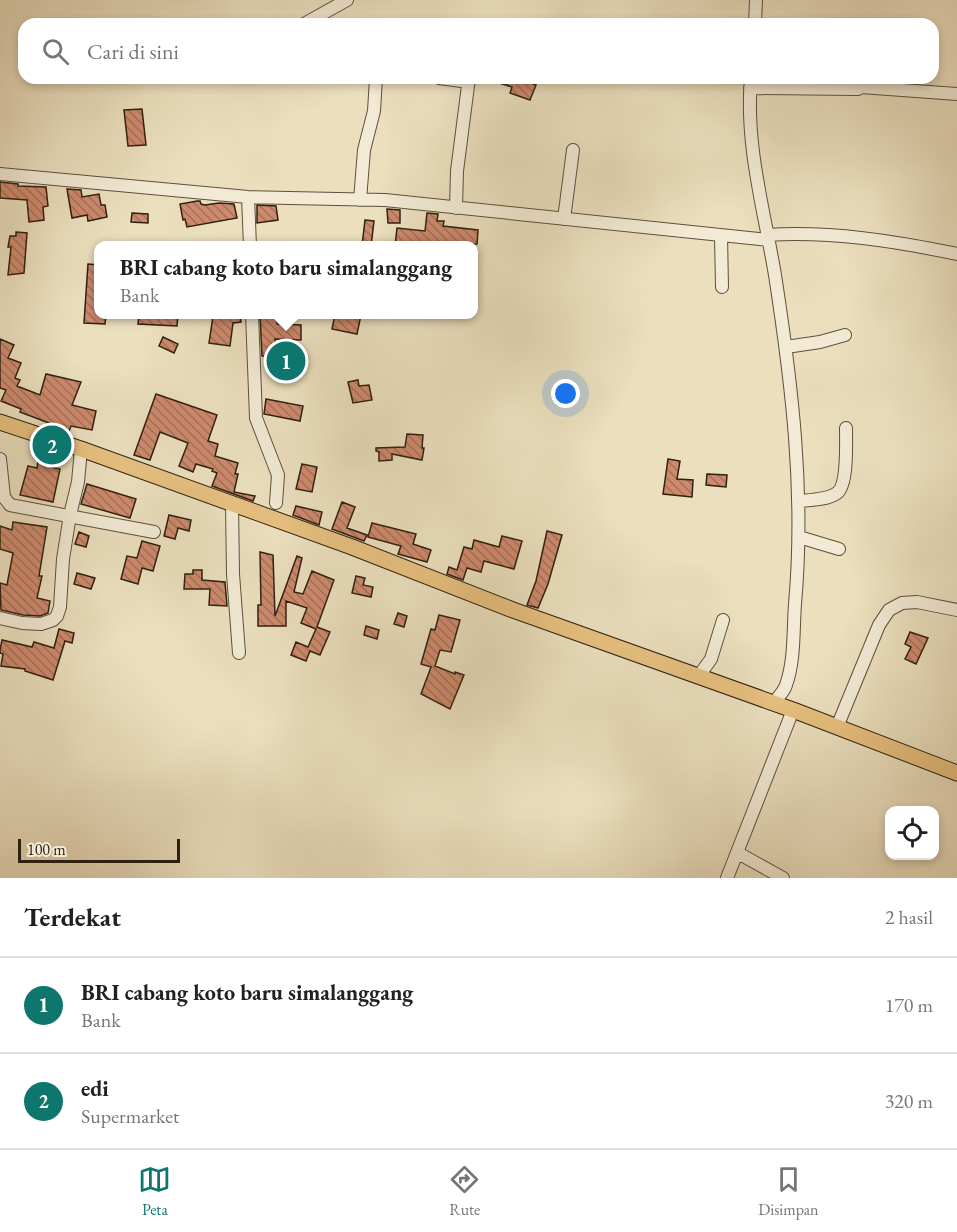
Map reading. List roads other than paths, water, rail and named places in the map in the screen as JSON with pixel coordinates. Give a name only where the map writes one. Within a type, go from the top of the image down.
[{"type":"main road","points":[[0,422],[231,504],[272,509],[482,598],[793,710],[957,773]]},
{"type":"street","points":[[315,18],[347,0]]},
{"type":"street","points":[[755,18],[756,0]]},
{"type":"street","points":[[360,200],[364,150],[374,111],[376,84]]},
{"type":"street","points":[[456,208],[457,171],[468,84]]},
{"type":"street","points":[[751,84],[750,135],[786,347],[795,423],[800,501],[792,656],[786,686],[773,704]]},
{"type":"street","points":[[766,84],[858,90],[861,87],[957,94]]},
{"type":"street","points":[[564,219],[573,150]]},
{"type":"street","points":[[0,174],[248,197],[360,200],[456,208],[721,235],[768,238],[825,234],[917,245],[957,254]]},
{"type":"street","points":[[248,197],[249,241]]},
{"type":"street","points":[[721,235],[722,287]]},
{"type":"street","points":[[252,319],[256,418],[278,475],[272,509]]},
{"type":"street","points":[[786,347],[820,342],[845,335]]},
{"type":"street","points":[[800,501],[832,495],[840,489],[844,474],[846,428]]},
{"type":"street","points":[[0,618],[21,623],[41,624],[57,616],[60,607],[63,559],[78,482],[81,449]]},
{"type":"street","points":[[0,459],[4,497],[10,505],[154,532]]},
{"type":"street","points":[[231,504],[239,653]]},
{"type":"street","points":[[799,537],[839,549]]},
{"type":"street","points":[[837,727],[879,625],[889,610],[902,603],[917,603],[957,610]]},
{"type":"street","points":[[698,677],[711,659],[723,620]]},
{"type":"street","points":[[727,878],[793,710]]},
{"type":"street","points":[[738,853],[783,878]]},
{"type":"place","name":"BRI cabang koto baru simalanggang","points":[[286,361]]},
{"type":"place","name":"edi","points":[[52,445]]}]
